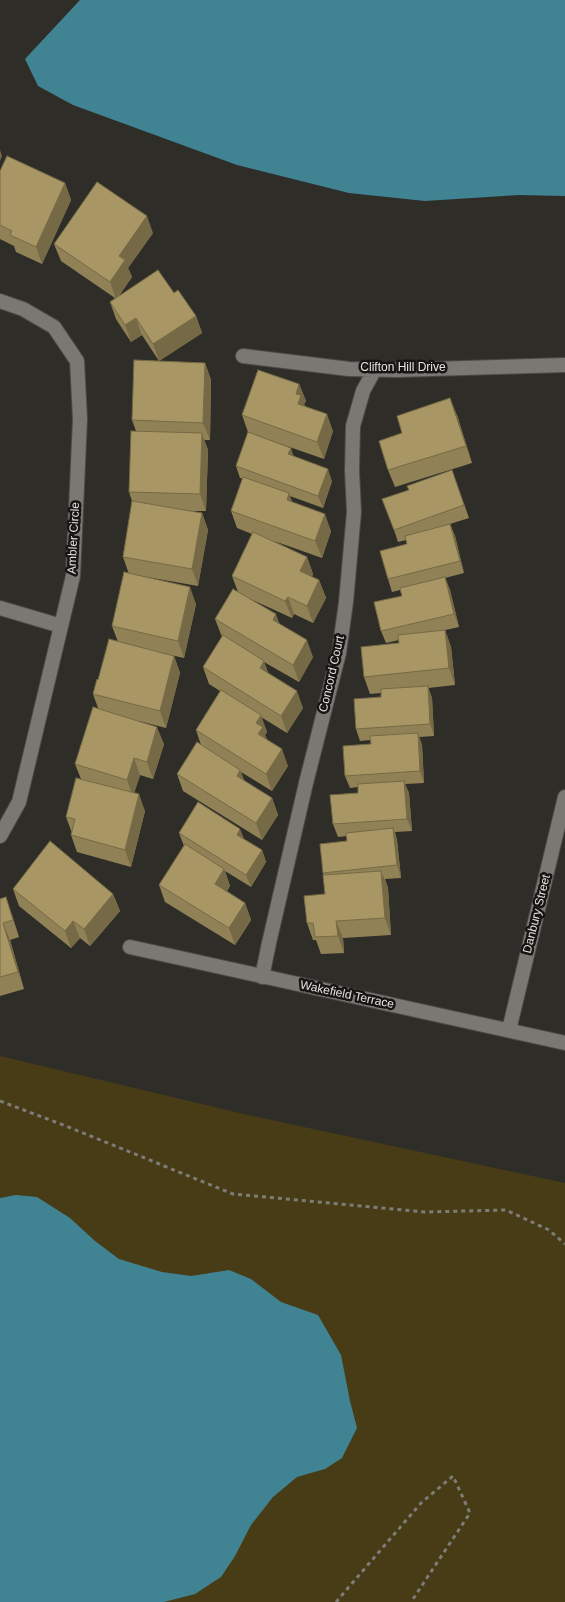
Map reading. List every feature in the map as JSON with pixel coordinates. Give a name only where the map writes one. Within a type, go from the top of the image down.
[{"type":"street","name":"Ambler Circle","points":[[0,301],[23,309],[54,327],[77,362],[80,419],[73,576],[19,802],[0,836]]},
{"type":"street","name":"Clifton Hill Drive","points":[[242,356],[349,369],[565,365]]},
{"type":"street","name":"Concord Court","points":[[262,977],[268,943],[339,653],[346,602],[354,512],[352,471],[353,426],[363,391],[375,369]]},
{"type":"street","points":[[0,608],[61,626]]},
{"type":"street","name":"Danbury Street","points":[[509,1030],[565,797]]},
{"type":"street","name":"Wakefield Terrace","points":[[130,947],[565,1043]]},
{"type":"path","points":[[0,1101],[233,1194],[425,1212],[506,1210],[549,1230],[565,1244]]},
{"type":"path","points":[[336,1602],[421,1503],[453,1476],[470,1513],[411,1602]]},
{"type":"shaded area","points":[[0,1056],[248,1115],[565,1183],[565,1602],[0,1602]]},
{"type":"water","points":[[80,0],[565,0],[565,196],[519,195],[425,201],[349,193],[237,165],[73,105],[38,86],[25,59]]},
{"type":"water","points":[[16,1195],[37,1197],[70,1218],[95,1241],[119,1259],[162,1272],[191,1276],[229,1270],[251,1279],[281,1302],[318,1315],[341,1355],[357,1428],[342,1458],[325,1469],[297,1477],[273,1497],[251,1525],[235,1556],[221,1577],[195,1594],[164,1602],[0,1602],[0,1198]]},
{"type":"building","points":[[7,156],[65,183],[36,247],[10,235],[12,231],[0,225],[0,171]]},
{"type":"building","points":[[97,182],[147,216],[119,256],[125,260],[110,282],[54,244]]},
{"type":"building","points":[[158,270],[174,293],[178,290],[196,316],[153,344],[136,318],[125,325],[110,302]]},
{"type":"building","points":[[134,360],[205,363],[203,423],[132,420]]},
{"type":"building","points":[[258,370],[299,384],[296,394],[301,395],[298,404],[327,414],[317,442],[242,415]]},
{"type":"building","points":[[450,398],[466,446],[388,470],[379,441],[402,433],[397,416]]},
{"type":"building","points":[[131,431],[202,433],[200,494],[129,492]]},
{"type":"building","points":[[248,432],[291,448],[288,454],[328,469],[318,496],[236,466]]},
{"type":"building","points":[[452,470],[464,505],[394,530],[382,499],[409,490],[407,486]]},
{"type":"building","points":[[243,477],[289,493],[287,500],[325,514],[315,541],[231,511]]},
{"type":"building","points":[[132,501],[202,513],[192,569],[123,557]]},
{"type":"building","points":[[450,524],[460,561],[388,579],[380,551],[407,544],[405,536]]},
{"type":"building","points":[[253,532],[307,557],[300,571],[319,580],[307,606],[288,597],[285,601],[232,576]]},
{"type":"building","points":[[124,572],[190,587],[178,641],[112,626]]},
{"type":"building","points":[[445,577],[454,614],[381,631],[374,602],[402,596],[400,588]]},
{"type":"building","points":[[233,589],[276,614],[273,620],[307,640],[293,665],[215,619]]},
{"type":"building","points":[[445,630],[449,668],[364,677],[361,647],[399,643],[398,635]]},
{"type":"building","points":[[223,635],[264,661],[260,668],[297,691],[281,716],[203,667]]},
{"type":"building","points":[[109,639],[174,656],[160,711],[93,694]]},
{"type":"building","points":[[428,686],[430,724],[356,729],[354,699],[381,697],[381,689]]},
{"type":"building","points":[[221,690],[261,715],[256,723],[263,727],[258,734],[282,749],[266,774],[196,730]]},
{"type":"building","points":[[93,707],[157,727],[147,762],[134,758],[127,780],[75,764]]},
{"type":"building","points":[[418,733],[420,771],[345,776],[343,746],[371,744],[370,736]]},
{"type":"building","points":[[197,742],[240,770],[237,776],[272,798],[256,823],[177,774]]},
{"type":"building","points":[[76,778],[139,794],[125,850],[71,835],[75,819],[66,817]]},
{"type":"building","points":[[404,781],[407,819],[333,824],[330,795],[358,793],[358,784]]},
{"type":"building","points":[[198,802],[240,829],[237,835],[262,850],[246,875],[179,833]]},
{"type":"building","points":[[393,828],[397,865],[323,873],[320,844],[347,841],[346,833]]},
{"type":"building","points":[[50,841],[113,894],[84,929],[73,921],[65,931],[13,889]]},
{"type":"building","points":[[185,844],[224,869],[215,884],[245,903],[229,928],[159,885]]},
{"type":"building","points":[[381,871],[385,918],[336,921],[338,936],[315,937],[313,923],[307,923],[304,896],[325,894],[323,875]]},
{"type":"building","points":[[6,897],[13,920],[3,923],[18,972],[0,977],[0,899]]}]
